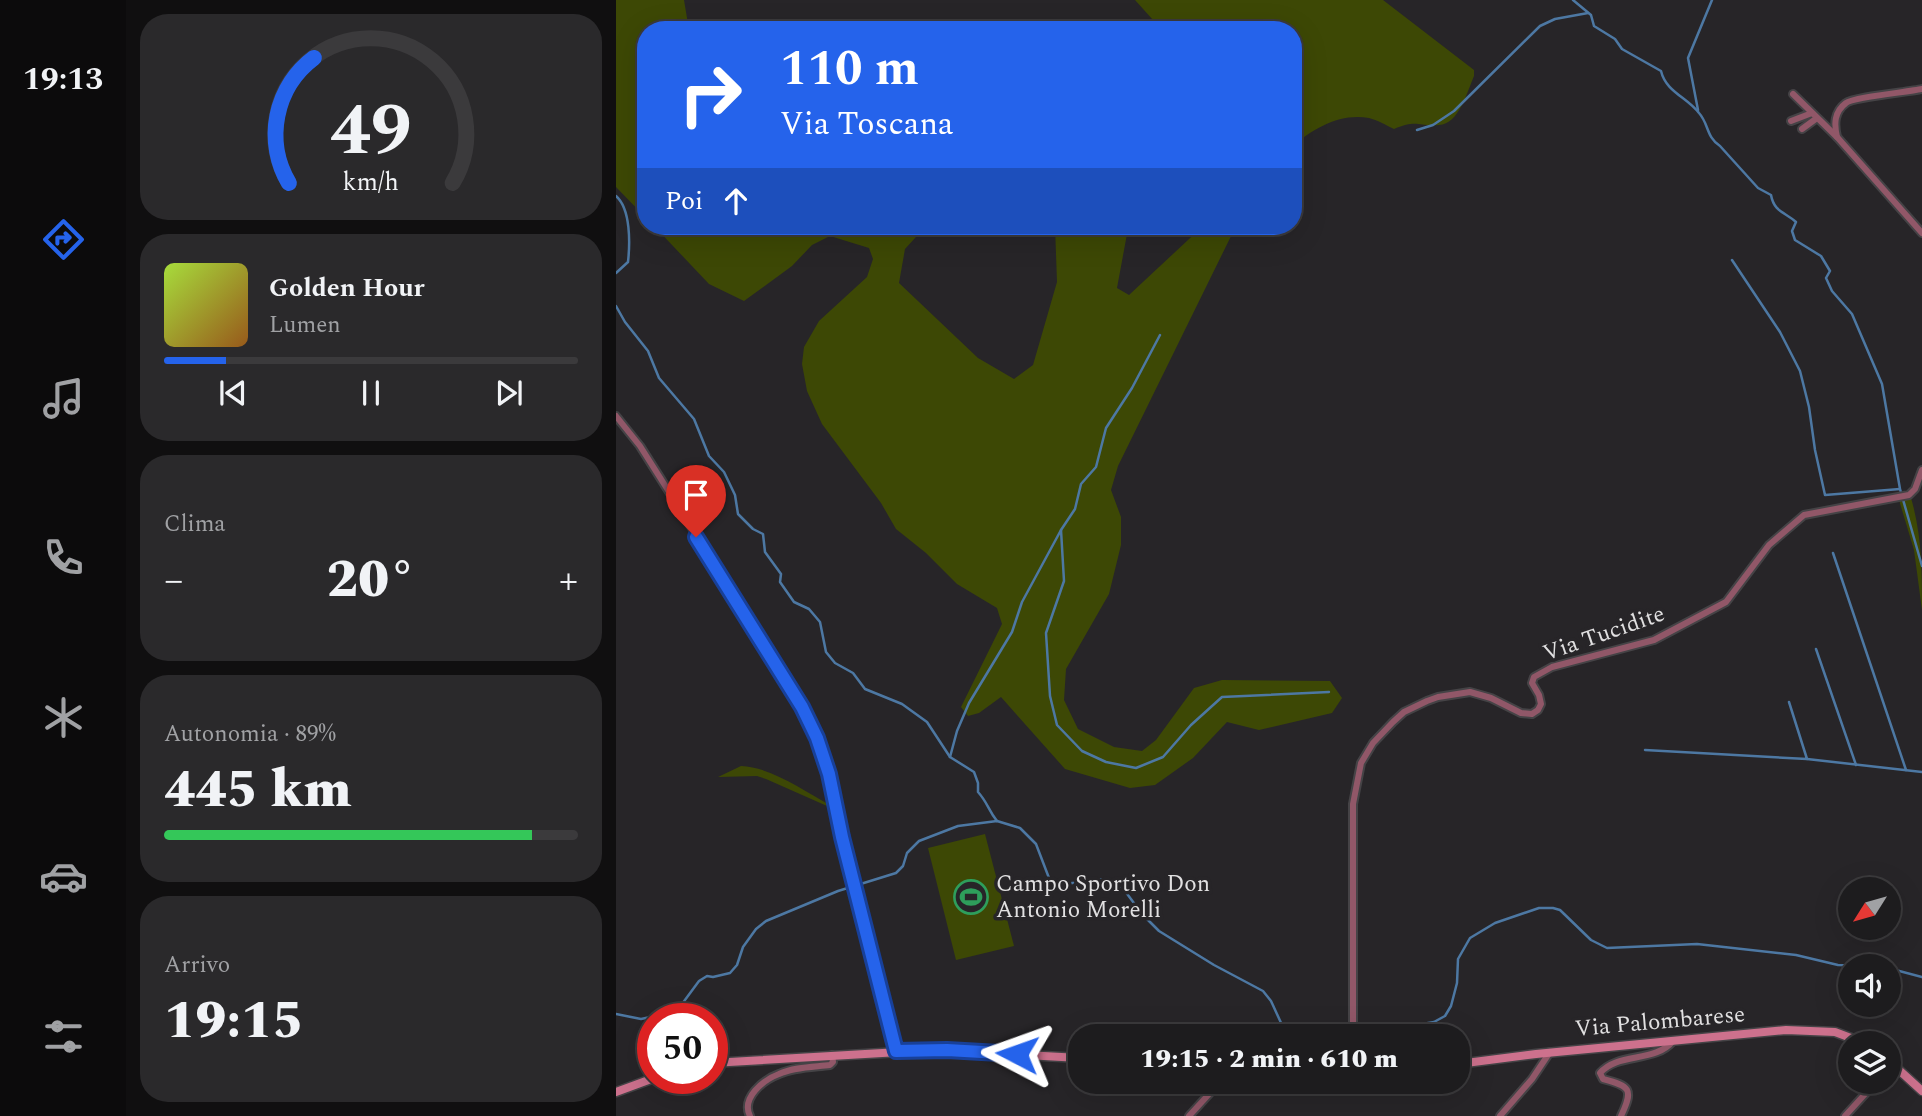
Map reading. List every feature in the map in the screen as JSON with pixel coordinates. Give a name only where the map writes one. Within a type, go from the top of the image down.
[{"type":"main road","name":"Via Palombarese","points":[[1470,1062],[1550,1052],[1786,1030],[1820,1030],[1838,1033]]},
{"type":"main road","points":[[728,1062],[947,1050],[1068,1057]]},
{"type":"main road","points":[[1901,1073],[1922,1091]]},
{"type":"main road","points":[[616,1092],[637,1084]]},
{"type":"street","points":[[1837,137],[1834,124],[1837,112],[1848,100],[1922,89]]},
{"type":"street","points":[[1793,94],[1837,137],[1922,233]]},
{"type":"street","points":[[1791,121],[1815,115]]},
{"type":"street","points":[[1802,129],[1815,115]]},
{"type":"street","points":[[616,416],[639,446],[730,588],[808,717],[829,774],[842,837],[896,1051]]},
{"type":"street","name":"Via Tucidite","points":[[1353,1024],[1353,804],[1361,763],[1383,732],[1404,712],[1438,697],[1457,693],[1482,695],[1521,713],[1532,714],[1541,704],[1532,683],[1534,677],[1552,667],[1654,640],[1726,602],[1769,545],[1804,514],[1907,496],[1915,489],[1922,470]]},
{"type":"street","points":[[1621,1116],[1630,1098],[1629,1091],[1623,1085],[1602,1079],[1600,1073],[1615,1064],[1660,1051],[1674,1040]]},
{"type":"street","points":[[1500,1116],[1527,1085],[1550,1052]]},
{"type":"street","points":[[750,1116],[747,1108],[749,1098],[775,1076],[830,1065],[833,1062],[832,1055]]},
{"type":"street","points":[[1189,1116],[1209,1094]]},
{"type":"street","points":[[1845,1116],[1866,1094]]},
{"type":"green space","points":[[616,0],[684,0],[688,21],[637,21],[637,209],[616,187]]},
{"type":"green space","points":[[1135,0],[1383,0],[1474,70],[1474,76],[1457,113],[1446,123],[1413,124],[1394,129],[1369,118],[1348,118],[1328,123],[1302,139],[1302,21],[1154,21]]},
{"type":"green space","points":[[663,235],[918,235],[905,249],[899,283],[978,358],[1014,379],[1033,365],[1057,282],[1055,235],[1127,235],[1117,288],[1129,295],[1193,235],[1232,235],[1118,466],[1111,490],[1121,517],[1121,545],[1109,594],[1066,669],[1064,700],[1078,729],[1114,747],[1142,751],[1156,740],[1194,688],[1222,680],[1330,681],[1342,698],[1332,713],[1259,730],[1227,722],[1193,758],[1155,785],[1130,788],[1065,769],[1001,697],[979,713],[968,716],[961,707],[1002,624],[997,608],[957,584],[926,553],[896,529],[881,503],[822,424],[807,391],[802,364],[804,347],[819,321],[867,277],[873,259],[869,248],[830,236],[812,245],[792,266],[744,301],[709,284]]},
{"type":"green space","points":[[1911,498],[1919,540],[1922,610],[1914,550],[1899,500]]},
{"type":"green space","points":[[741,766],[752,767],[787,781],[830,805],[833,814],[827,806],[757,776],[718,777]]},
{"type":"green space","name":"Campo Sportivo Don Antonio Morelli","points":[[985,834],[1014,946],[956,960],[928,848]]},
{"type":"waterway","points":[[1573,0],[1591,15],[1594,26],[1615,39],[1622,49],[1661,71],[1667,84],[1699,113],[1715,142],[1758,188],[1771,195],[1777,208],[1796,222],[1792,231],[1795,240],[1821,256],[1830,271],[1826,278],[1832,291],[1852,314],[1882,384],[1900,489],[1922,566]]},
{"type":"waterway","points":[[1698,110],[1688,58],[1712,0]]},
{"type":"waterway","points":[[1417,130],[1433,125],[1454,111],[1540,26],[1555,19],[1588,13]]},
{"type":"waterway","points":[[616,196],[627,218],[629,246],[628,262],[616,273]]},
{"type":"waterway","points":[[1732,260],[1780,332],[1800,371],[1825,495],[1900,489]]},
{"type":"waterway","points":[[616,306],[648,351],[659,378],[694,419],[709,456],[724,472],[735,495],[738,514],[753,529],[763,534],[765,552],[781,574],[780,582],[794,602],[809,609],[820,622],[826,652],[835,663],[853,673],[865,689],[902,704],[927,722],[950,757],[974,772],[978,792],[997,821]]},
{"type":"waterway","points":[[950,757],[969,703],[1012,632],[1022,602],[1075,509],[1081,484],[1096,467],[1106,428],[1132,388],[1160,335]]},
{"type":"waterway","points":[[1061,530],[1064,581],[1046,633],[1050,696],[1057,725],[1082,751],[1106,762],[1136,768],[1163,757],[1191,725],[1222,697],[1329,692]]},
{"type":"waterway","points":[[1833,553],[1906,770]]},
{"type":"waterway","points":[[1816,649],[1856,765]]},
{"type":"waterway","points":[[1645,750],[1807,759],[1789,702]]},
{"type":"waterway","points":[[1807,759],[1922,772]]},
{"type":"waterway","points":[[616,1014],[641,1019],[669,1013],[682,1004],[699,981],[707,976],[730,973],[737,965],[743,947],[756,929],[766,921],[838,891],[896,873],[903,866],[907,853],[919,841],[958,826],[997,821],[1020,828],[1036,844],[1049,878],[1064,884],[1106,879],[1125,891],[1159,931],[1263,991],[1282,1024]]},
{"type":"waterway","points":[[1422,1024],[1445,1016],[1451,1006],[1457,983],[1458,959],[1470,938],[1495,923],[1539,908],[1560,910],[1591,940],[1607,948],[1697,944],[1796,955],[1838,965]]},
{"type":"waterway","points":[[1901,971],[1922,977]]},
{"type":"place","name":"Campo Sportivo Don Antonio Morelli","points":[[971,897]]},
{"type":"route","points":[[696,537],[730,588],[812,725],[829,774],[842,837],[896,1051],[947,1050],[1017,1054]]}]
